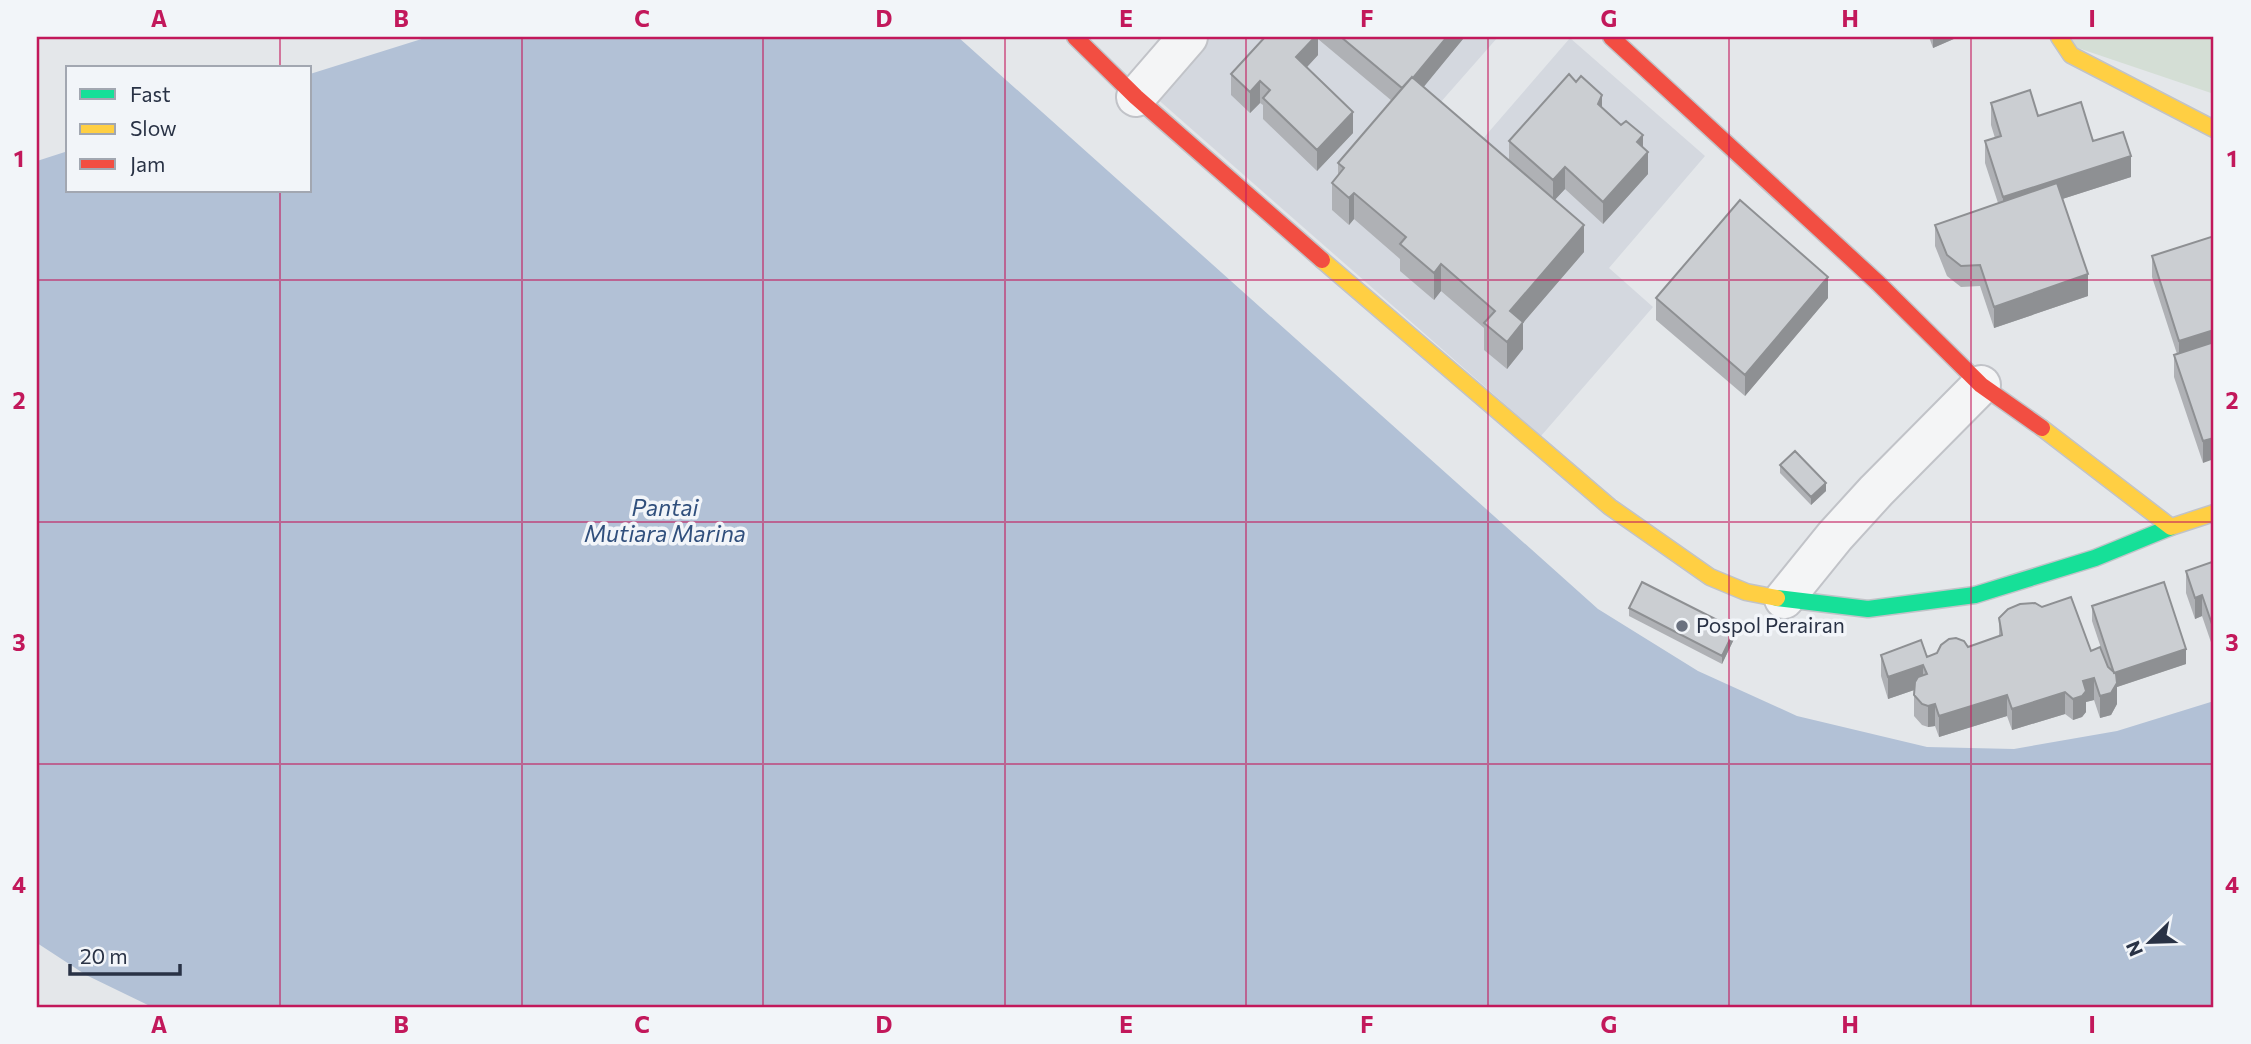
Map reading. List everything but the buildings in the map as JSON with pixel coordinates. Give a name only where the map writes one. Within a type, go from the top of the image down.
[{"type":"street","points":[[1075,37],[1136,97],[1409,337],[1610,507],[1710,577],[1746,592],[1868,609],[1975,595],[2095,558],[2171,527],[2214,513]]},
{"type":"street","points":[[1136,97],[1188,37]]},
{"type":"street","points":[[1611,37],[1878,283],[1981,385],[2060,440],[2120,490],[2171,527]]},
{"type":"street","points":[[2059,37],[2071,55],[2211,118]]},
{"type":"street","points":[[1784,599],[1876,491],[1981,385]]},
{"type":"shaded area","points":[[1205,37],[1498,37],[1432,112],[1474,149],[1570,38],[1705,156],[1609,268],[1653,307],[1541,436],[1154,96]]},
{"type":"shaded area","points":[[2072,37],[2214,37],[2214,94],[2069,45]]},
{"type":"water","name":"Pantai Mutiara Marina","points":[[428,37],[958,37],[1598,609],[1698,671],[1797,716],[1927,747],[2014,749],[2117,731],[2214,701],[2214,1007],[152,1007],[86,975],[37,943],[37,161],[66,152],[66,192],[312,192],[312,73]]},
{"type":"traffic: fast","points":[[1777,598],[1868,609],[1975,595],[2095,558],[2171,527]]},
{"type":"traffic: slow","points":[[2059,37],[2071,55],[2214,129]]},
{"type":"traffic: slow","points":[[1322,260],[1610,507],[1710,577],[1746,592],[1777,598]]},
{"type":"traffic: slow","points":[[2042,428],[2171,527],[2214,513]]},
{"type":"traffic: jam","points":[[1075,37],[1136,97],[1322,260]]},
{"type":"traffic: jam","points":[[1611,37],[1878,283],[1981,385],[2042,428]]},
{"type":"place","name":"Pospol Perairan","points":[[1682,626]]}]
